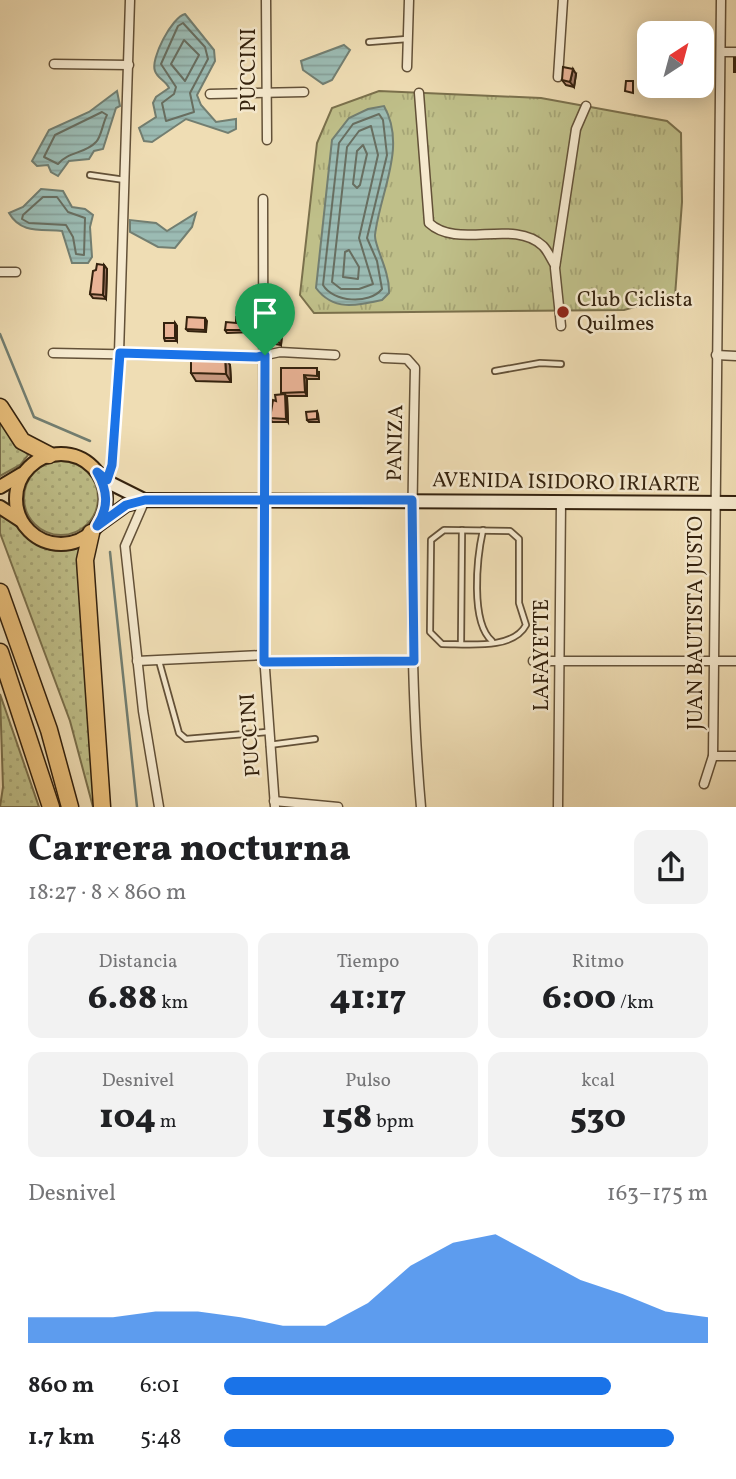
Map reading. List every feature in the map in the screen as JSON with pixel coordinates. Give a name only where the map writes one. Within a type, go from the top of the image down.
[{"type":"highway","points":[[0,407],[22,441],[49,455]]},
{"type":"highway","points":[[94,529],[85,560],[102,807]]},
{"type":"highway","points":[[0,592],[49,730],[70,807]]},
{"type":"highway","points":[[0,652],[51,807]]},
{"type":"main road","points":[[0,487],[49,455],[76,456],[102,476],[106,493],[103,516],[94,529],[80,540],[55,544],[43,540],[0,507]]},
{"type":"main road","points":[[23,523],[16,495],[19,481],[27,469]]},
{"type":"street","points":[[102,476],[112,465],[120,353],[130,0]]},
{"type":"street","name":"PUCCINI","points":[[266,0],[267,140]]},
{"type":"street","points":[[407,67],[408,0]]},
{"type":"street","points":[[558,77],[563,0]]},
{"type":"street","name":"JUAN BAUTISTA JUSTO","points":[[704,784],[713,756],[721,0]]},
{"type":"street","points":[[722,51],[736,52]]},
{"type":"street","points":[[54,64],[129,65]]},
{"type":"street","points":[[209,94],[304,92]]},
{"type":"street","points":[[419,93],[429,223],[442,232],[529,238],[542,246],[555,265]]},
{"type":"street","points":[[561,326],[556,304],[555,265],[576,129],[586,106]]},
{"type":"street","name":"PUCCINI","points":[[263,199],[264,658],[274,804]]},
{"type":"street","points":[[0,272],[16,272]]},
{"type":"street","points":[[53,353],[257,357],[280,352],[335,355]]},
{"type":"street","points":[[716,355],[736,356]]},
{"type":"street","name":"PANIZA","points":[[384,358],[407,359],[415,368],[412,500],[414,661],[416,751],[421,807]]},
{"type":"street","name":"AVENIDA ISIDORO IRIARTE","points":[[102,476],[145,500]]},
{"type":"street","points":[[145,500],[125,546],[137,661],[159,807]]},
{"type":"street","name":"AVENIDA ISIDORO IRIARTE","points":[[94,529],[126,505],[145,500],[736,503]]},
{"type":"street","name":"LAFAYETTE","points":[[558,807],[561,502]]},
{"type":"street","points":[[137,661],[264,658],[414,661]]},
{"type":"street","points":[[533,662],[736,661]]},
{"type":"street","points":[[713,756],[736,756]]},
{"type":"street","points":[[274,804],[338,807]]},
{"type":"lane","points":[[369,43],[407,39]]},
{"type":"lane","points":[[90,174],[125,180]]},
{"type":"lane","points":[[495,371],[540,363],[561,364]]},
{"type":"lane","points":[[444,530],[462,530],[510,531],[519,539],[519,603],[526,625],[521,634],[511,641],[442,644],[430,632],[431,540],[444,530]]},
{"type":"lane","points":[[461,644],[462,530]]},
{"type":"lane","points":[[483,530],[478,613],[486,635],[493,641]]},
{"type":"lane","points":[[159,661],[179,733],[186,739],[267,732]]},
{"type":"lane","points":[[268,745],[315,739]]},
{"type":"green space","points":[[379,91],[541,98],[667,121],[681,133],[682,202],[675,296],[624,310],[314,313],[300,295],[317,143],[332,108]]},
{"type":"green space","points":[[0,420],[28,455],[20,465],[0,476]]},
{"type":"green space","points":[[61,461],[82,467],[92,477],[98,498],[92,519],[82,529],[61,535],[40,529],[30,519],[24,498],[30,477],[40,467]]},
{"type":"green space","points":[[0,516],[11,520],[42,546],[52,550],[64,551],[80,547],[98,807],[93,807],[70,721],[0,533]]},
{"type":"green space","points":[[0,694],[39,807],[0,807],[3,787]]},
{"type":"water","points":[[185,14],[214,50],[215,61],[197,95],[201,105],[216,122],[236,119],[236,129],[228,133],[186,119],[152,142],[144,141],[139,128],[156,117],[153,103],[156,97],[169,88],[156,73],[156,57],[168,30]]},
{"type":"water","points":[[344,45],[350,50],[332,80],[323,84],[303,70],[301,61]]},
{"type":"water","points":[[117,91],[120,106],[116,108],[103,149],[94,151],[89,159],[69,161],[58,176],[51,172],[48,165],[37,166],[32,161],[49,130],[89,112]]},
{"type":"water","points":[[384,106],[393,137],[393,153],[375,235],[389,293],[382,300],[346,305],[330,300],[316,288],[332,140],[349,118],[368,109]]},
{"type":"water","points":[[41,189],[63,191],[72,207],[85,209],[93,215],[90,227],[92,257],[88,263],[72,263],[62,231],[26,227],[14,220],[9,213],[23,207]]},
{"type":"water","points":[[196,213],[192,227],[175,248],[158,247],[130,232],[130,220],[156,223],[167,231]]},
{"type":"building","points":[[563,67],[573,69],[570,82],[562,80]]},
{"type":"building","points":[[626,81],[633,81],[633,93],[625,91]]},
{"type":"building","points":[[97,264],[104,265],[103,295],[90,294],[93,271],[96,270]]},
{"type":"building","points":[[187,317],[205,318],[205,330],[186,329]]},
{"type":"building","points":[[236,317],[245,317],[245,323],[251,324],[251,330],[225,330],[226,322],[236,323]]},
{"type":"building","points":[[164,323],[175,323],[175,338],[164,338]]},
{"type":"building","points":[[266,328],[278,329],[277,340],[266,338]]},
{"type":"building","points":[[191,356],[225,357],[226,374],[191,373]]},
{"type":"building","points":[[281,368],[317,368],[317,376],[304,375],[305,392],[281,393]]},
{"type":"building","points":[[285,394],[286,419],[270,418],[273,400],[276,401],[275,395]]},
{"type":"building","points":[[317,411],[317,419],[307,420],[306,412]]},
{"type":"waterway","points":[[0,334],[34,417],[90,441]]},
{"type":"waterway","points":[[110,552],[137,807]]},
{"type":"place","name":"Club Ciclista Quilmes","points":[[563,312]]},
{"type":"route","points":[[265,355],[257,357],[120,353],[112,465],[107,480],[97,472],[106,493],[106,505],[97,526],[126,505],[145,500],[265,500],[412,500],[414,661],[264,662],[263,583],[265,500],[265,355]]}]
